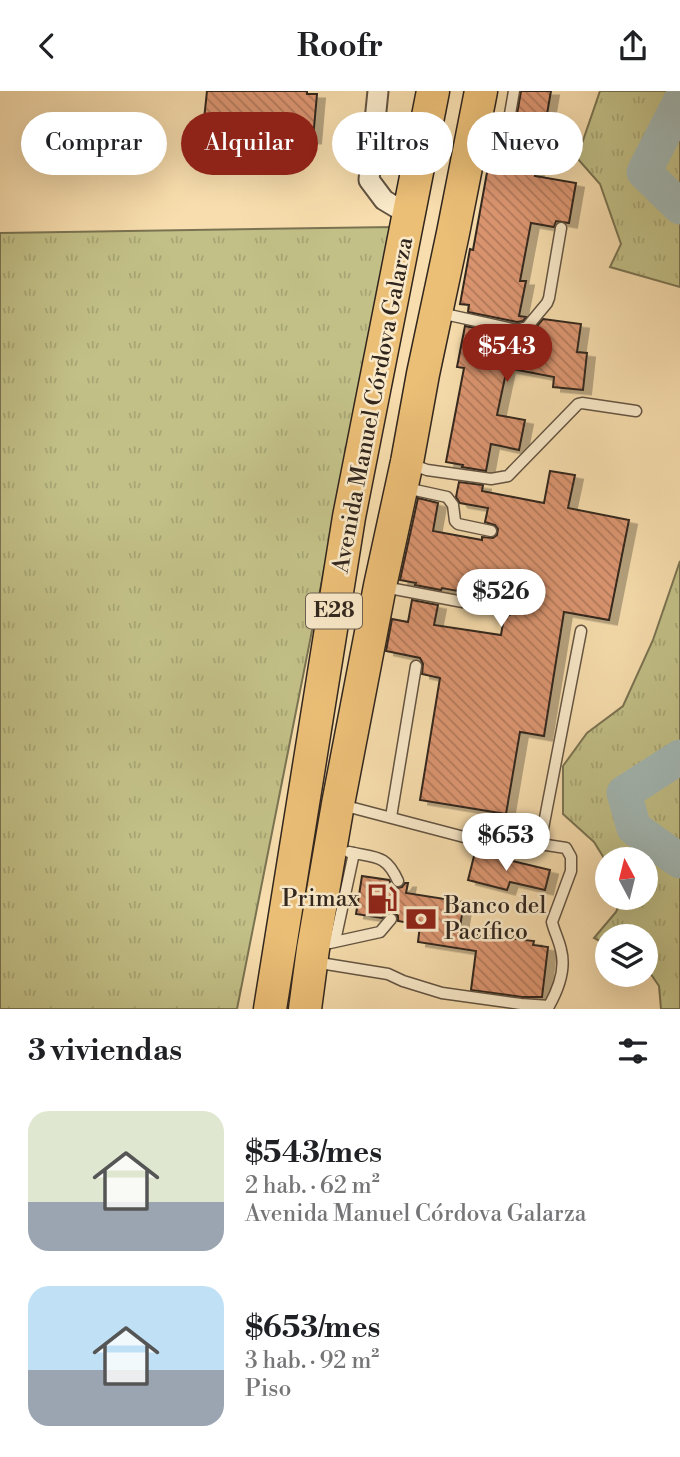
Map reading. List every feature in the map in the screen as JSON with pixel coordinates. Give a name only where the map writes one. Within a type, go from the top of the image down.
[{"type":"main road","name":"Avenida Manuel Córdova Galarza","points":[[270,1009],[349,517],[433,91]]},
{"type":"main road","name":"Avenida Manuel Córdova Galarza","points":[[305,1009],[343,850],[338,804],[481,91]]},
{"type":"main road","points":[[410,215],[453,233]]},
{"type":"street","points":[[378,91],[369,180],[384,200],[410,215]]},
{"type":"lane","points":[[510,112],[514,91]]},
{"type":"lane","points":[[436,312],[517,330],[527,327],[550,298],[561,228]]},
{"type":"lane","points":[[405,475],[427,470],[491,479],[508,476],[578,404],[636,411]]},
{"type":"lane","points":[[405,475],[447,497],[453,506],[458,524],[491,531]]},
{"type":"lane","points":[[380,586],[505,610]]},
{"type":"lane","points":[[540,844],[581,631]]},
{"type":"lane","points":[[391,817],[416,666]]},
{"type":"lane","points":[[320,950],[442,993],[521,1004],[549,1006],[558,991],[561,975],[562,952],[552,922],[571,871],[572,857],[566,848],[464,837],[338,804]]},
{"type":"lane","points":[[343,850],[384,859],[398,881]]},
{"type":"lane","points":[[320,950],[380,932],[391,919]]},
{"type":"green space","points":[[600,91],[680,91],[680,287],[610,267],[621,244],[600,184],[583,165],[583,141]]},
{"type":"green space","points":[[392,227],[237,1009],[0,1009],[0,233]]},
{"type":"green space","points":[[680,561],[680,1009],[661,1009],[658,985],[658,924],[606,924],[617,910],[658,910],[658,847],[597,847],[563,814],[563,766],[587,733],[623,706],[653,640]]},
{"type":"building","points":[[207,91],[307,91],[307,94],[317,94],[315,112],[205,112]]},
{"type":"building","points":[[521,91],[551,91],[547,112],[517,112]]},
{"type":"building","points":[[487,175],[535,175],[576,183],[569,223],[556,221],[554,227],[531,223],[520,281],[526,281],[519,316],[526,317],[523,321],[468,312],[469,305],[460,304],[470,249],[473,250]]},
{"type":"building","points":[[543,319],[581,324],[577,352],[587,353],[583,390],[553,387],[554,377],[507,368],[497,415],[525,420],[519,450],[491,444],[486,471],[446,462],[464,368],[457,367],[465,326],[518,337],[532,332]]},
{"type":"building","points":[[550,471],[575,475],[568,508],[629,520],[609,620],[564,612],[544,736],[520,732],[506,814],[420,800],[440,678],[422,674],[423,664],[420,658],[386,651],[392,619],[408,622],[412,600],[438,605],[434,625],[501,635],[504,617],[512,611],[507,600],[442,588],[441,590],[400,580],[418,498],[438,503],[433,531],[482,540],[482,537],[493,538],[498,529],[485,522],[488,508],[460,503],[456,497],[459,482],[483,485],[482,491],[544,503]]},
{"type":"building","points":[[475,852],[550,870],[545,890],[510,882],[507,890],[468,880]]},
{"type":"building","points":[[362,876],[389,880],[393,887],[397,888],[408,883],[406,893],[464,902],[459,933],[534,941],[533,945],[548,947],[542,997],[471,990],[476,951],[418,942],[420,925],[398,921],[398,916],[393,912],[388,912],[382,918],[356,914]]},
{"type":"waterway","points":[[680,102],[644,172],[680,207]]},
{"type":"waterway","points":[[680,757],[624,793],[634,828],[680,861]]},
{"type":"place","name":"Primax","points":[[382,899]]},
{"type":"place","name":"Banco del Pacífico","points":[[421,919]]}]
